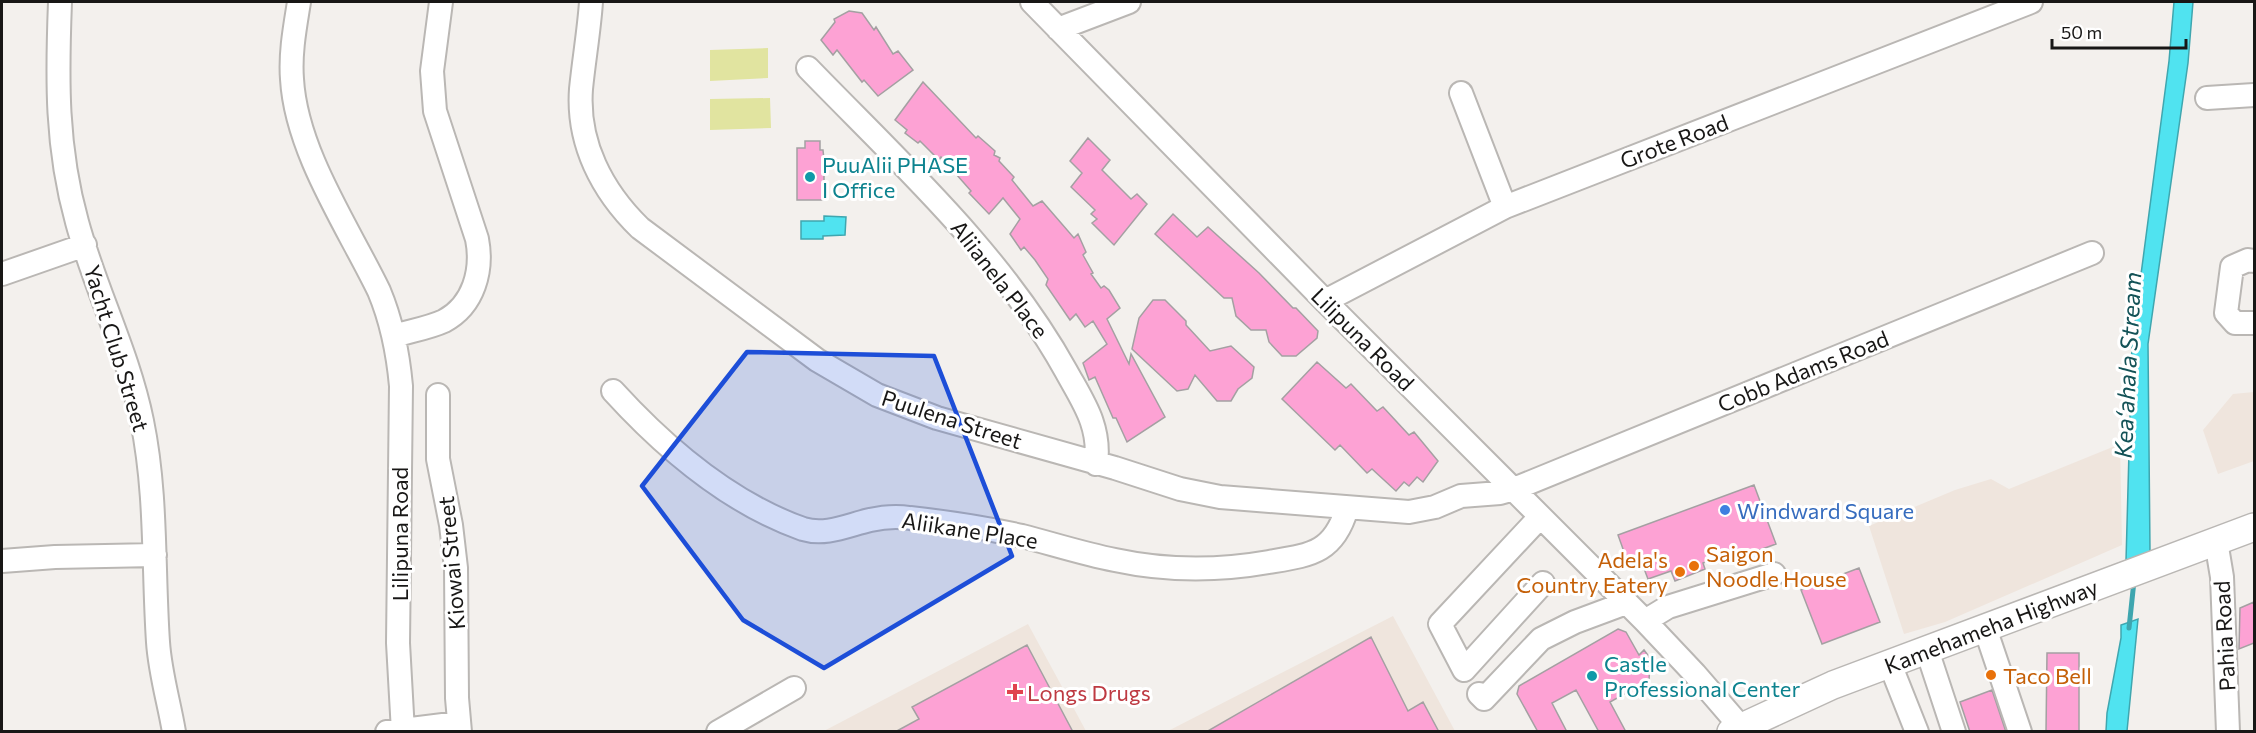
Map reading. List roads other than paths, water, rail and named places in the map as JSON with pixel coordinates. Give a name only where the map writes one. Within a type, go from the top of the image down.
[{"type":"main road","name":"Kamehameha Highway","points":[[1738,730],[1833,685],[2254,527]]},
{"type":"street","name":"Yacht Club Street","points":[[60,2],[57,88],[61,143],[71,198],[133,385],[141,418],[151,476],[161,671],[174,732]]},
{"type":"street","name":"Lilipuna Road","points":[[299,2],[292,56],[292,80],[299,123],[313,162],[379,291],[394,336],[400,386],[397,731]]},
{"type":"street","points":[[394,336],[444,321],[470,296],[478,274],[477,239],[435,111],[432,71],[441,2]]},
{"type":"street","name":"Puulena Street","points":[[591,2],[587,53],[581,88],[582,115],[587,143],[602,181],[626,214],[640,228],[817,360],[877,395],[937,418],[1200,494],[1395,512],[1436,507],[1461,496],[1514,489]]},
{"type":"street","name":"Lilipuna Road","points":[[1032,2],[1325,302],[1645,621],[1695,674],[1738,730]]},
{"type":"street","points":[[1058,29],[1129,2]]},
{"type":"street","name":"Grote Road","points":[[1325,302],[1505,207],[2031,2]]},
{"type":"street","name":"Aliianela Place","points":[[808,68],[978,243],[1016,292],[1052,345],[1091,417],[1098,447],[1096,464]]},
{"type":"street","points":[[1461,93],[1505,207]]},
{"type":"street","points":[[2207,98],[2254,95]]},
{"type":"street","points":[[2,274],[85,245]]},
{"type":"street","name":"Cobb Adams Road","points":[[1514,489],[2092,253]]},
{"type":"street","points":[[2254,261],[2248,260],[2232,267],[2226,313],[2235,323],[2254,323]]},
{"type":"street","name":"Aliikane Place","points":[[613,391],[653,433],[706,475],[758,507],[812,531],[832,530],[883,518],[912,518],[1021,536],[1124,562],[1167,568],[1222,568],[1276,561],[1318,550],[1335,537],[1341,528],[1347,508]]},
{"type":"street","name":"Kiowai Street","points":[[438,395],[438,459],[451,525],[456,568],[460,727]]},
{"type":"street","points":[[1540,517],[1440,624],[1464,670],[1543,583]]},
{"type":"street","name":"Pahia Road","points":[[2216,542],[2222,577],[2228,732]]},
{"type":"street","points":[[2,561],[55,557],[155,555]]},
{"type":"street","points":[[1645,621],[1668,607],[1774,574]]},
{"type":"street","points":[[1479,694],[1484,699],[1542,639],[1588,617],[1626,603]]},
{"type":"street","points":[[1563,606],[1570,613],[1588,617]]},
{"type":"street","points":[[1985,628],[2020,732]]},
{"type":"street","points":[[1927,650],[1954,732]]},
{"type":"street","points":[[1890,664],[1917,732]]},
{"type":"street","points":[[718,732],[794,688]]},
{"type":"street","points":[[397,731],[460,727]]},
{"type":"water","points":[[2174,2],[2193,2],[2188,63],[2148,344],[2150,552],[2126,561],[2132,343],[2169,61]]},
{"type":"water","points":[[824,216],[846,217],[845,235],[823,236],[823,239],[801,239],[801,221],[824,221]]},
{"type":"water","points":[[2138,619],[2127,731],[2106,731],[2107,713],[2121,638],[2121,625]]},
{"type":"waterway","name":"Keaʻahala Stream","points":[[2129,628],[2134,581]]},
{"type":"place","name":"PuuAlii PHASE I Office","points":[[810,177]]},
{"type":"place","name":"Windward Square","points":[[1725,510]]},
{"type":"place","name":"Saigon Noodle House","points":[[1694,566]]},
{"type":"place","name":"Adela's Country Eatery","points":[[1680,572]]},
{"type":"place","name":"Taco Bell","points":[[1991,675]]},
{"type":"place","name":"Castle Professional Center","points":[[1592,676]]},
{"type":"place","name":"Longs Drugs","points":[[1015,692]]}]
